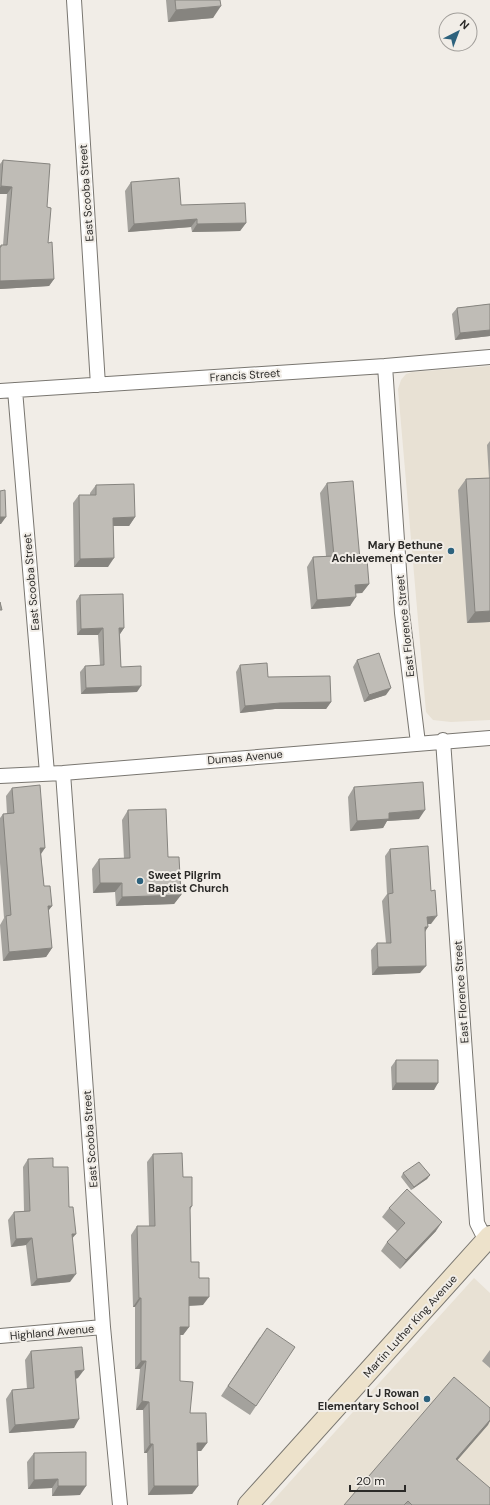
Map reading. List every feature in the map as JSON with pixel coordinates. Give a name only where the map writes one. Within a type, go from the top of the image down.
[{"type":"street","name":"East Scooba Street","points":[[74,0],[98,385]]},
{"type":"street","name":"Francis Street","points":[[0,391],[385,366],[490,357]]},
{"type":"street","name":"East Florence Street","points":[[385,366],[402,613],[418,743]]},
{"type":"street","name":"East Scooba Street","points":[[15,390],[47,773]]},
{"type":"street","name":"Dumas Avenue","points":[[0,776],[443,740],[490,738]]},
{"type":"street","name":"East Florence Street","points":[[443,740],[477,1223],[488,1239]]},
{"type":"street","name":"East Scooba Street","points":[[63,772],[103,1327],[120,1505]]},
{"type":"street","name":"Martin Luther King Avenue","points":[[248,1505],[488,1239]]},
{"type":"street","name":"Highland Avenue","points":[[0,1336],[103,1327]]},
{"type":"shaded area","name":"Mary Bethune Achievement Center","points":[[490,366],[490,720],[451,722],[433,720],[426,712],[398,389],[401,380],[406,374],[412,372]]},
{"type":"shaded area","name":"L J Rowan Elementary School","points":[[474,1278],[490,1293],[490,1505],[269,1505]]},
{"type":"building","points":[[175,0],[220,0],[221,6],[176,10]]},
{"type":"building","points":[[3,160],[50,164],[47,207],[51,208],[48,243],[52,242],[54,279],[0,281],[0,247],[1,245],[7,245],[12,187],[1,186]]},
{"type":"building","points":[[179,178],[181,205],[245,203],[246,223],[197,224],[197,219],[134,224],[131,182]]},
{"type":"building","points":[[490,304],[490,330],[460,333],[457,308]]},
{"type":"building","points":[[490,478],[490,611],[475,612],[466,479]]},
{"type":"building","points":[[353,481],[360,560],[367,559],[369,584],[355,585],[356,597],[317,600],[313,557],[334,556],[327,483]]},
{"type":"building","points":[[134,484],[135,517],[113,518],[114,558],[80,559],[79,495],[96,495],[96,485]]},
{"type":"building","points":[[5,490],[6,517],[0,517],[0,491]]},
{"type":"building","points":[[123,594],[124,628],[119,628],[121,667],[141,666],[141,686],[86,688],[85,666],[104,665],[103,628],[81,629],[80,595]]},
{"type":"building","points":[[379,653],[391,688],[369,695],[357,660]]},
{"type":"building","points":[[267,663],[268,677],[330,676],[331,702],[280,703],[245,706],[240,665]]},
{"type":"building","points":[[423,782],[425,810],[389,813],[389,819],[357,821],[354,787]]},
{"type":"building","points":[[40,785],[45,848],[40,848],[44,886],[50,886],[52,906],[48,906],[52,948],[9,952],[6,916],[11,915],[3,814],[14,813],[12,788]]},
{"type":"building","points":[[166,809],[168,857],[179,857],[181,895],[122,897],[122,883],[100,883],[99,859],[130,858],[128,810]]},
{"type":"building","points":[[428,846],[431,891],[435,890],[437,916],[427,917],[428,927],[425,927],[426,966],[378,967],[377,943],[391,943],[388,894],[393,893],[390,849]]},
{"type":"building","points":[[396,1060],[438,1060],[438,1083],[396,1083]]},
{"type":"building","points":[[182,1153],[183,1177],[192,1177],[192,1206],[190,1207],[191,1262],[199,1262],[199,1278],[209,1278],[209,1297],[189,1297],[189,1327],[180,1327],[180,1381],[193,1382],[190,1413],[206,1413],[207,1443],[197,1443],[198,1486],[154,1486],[153,1444],[150,1444],[149,1402],[142,1401],[146,1361],[141,1361],[141,1298],[139,1298],[137,1226],[155,1226],[153,1154]]},
{"type":"building","points":[[53,1158],[53,1167],[68,1167],[69,1207],[73,1207],[76,1234],[72,1234],[76,1274],[37,1279],[32,1238],[16,1239],[14,1212],[30,1211],[28,1159]]},
{"type":"building","points":[[419,1162],[430,1175],[414,1187],[403,1173]]},
{"type":"building","points":[[407,1189],[442,1222],[406,1260],[387,1242],[405,1223],[389,1208]]},
{"type":"building","points":[[267,1328],[295,1347],[256,1406],[228,1386]]},
{"type":"building","points":[[82,1347],[84,1370],[75,1371],[79,1419],[15,1425],[12,1390],[34,1388],[31,1351]]},
{"type":"building","points":[[454,1377],[490,1408],[490,1420],[456,1459],[490,1488],[490,1505],[412,1505],[408,1501],[404,1505],[344,1505]]},
{"type":"building","points":[[86,1452],[86,1486],[58,1486],[58,1479],[34,1480],[34,1453]]},
{"type":"place","name":"Mary Bethune Achievement Center","points":[[451,551]]},
{"type":"place","name":"Sweet Pilgrim Baptist Church","points":[[140,881]]},
{"type":"place","name":"L J Rowan Elementary School","points":[[427,1399]]}]
